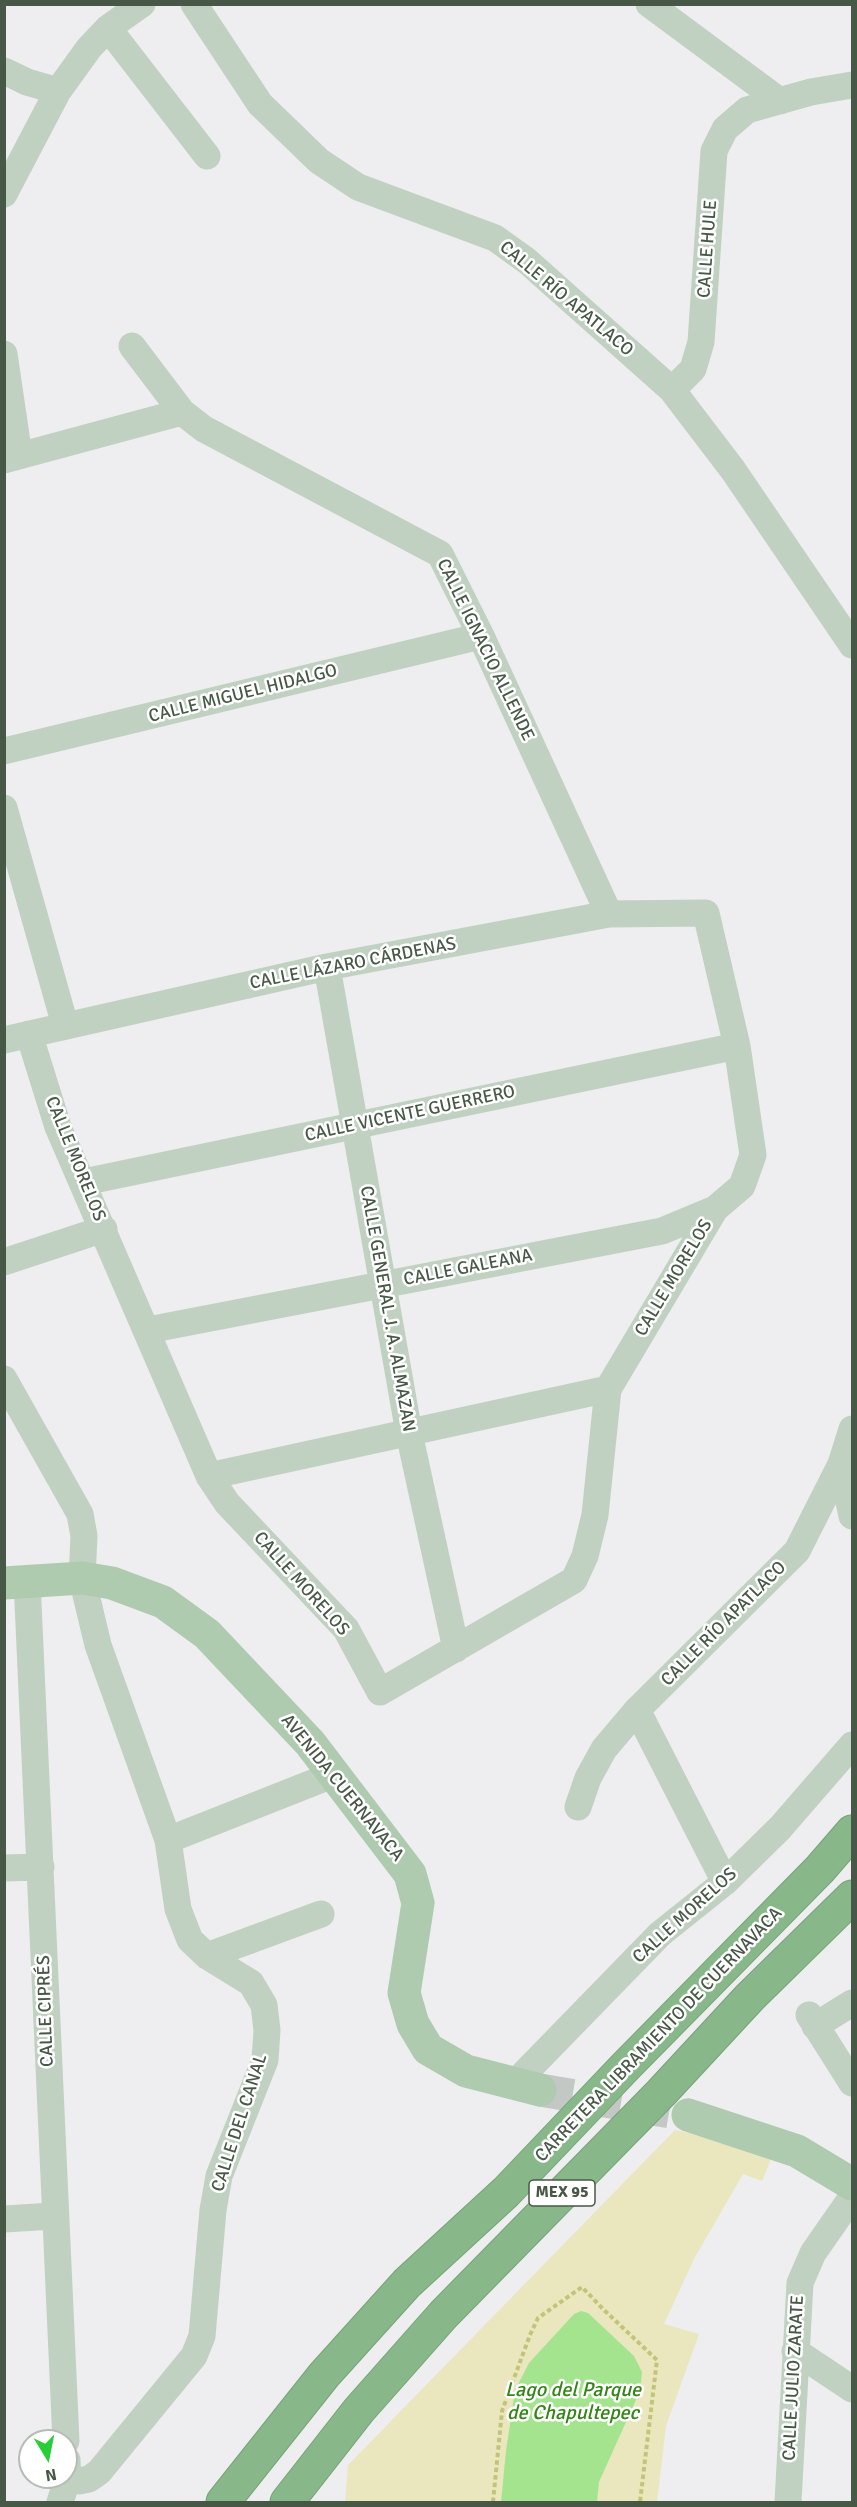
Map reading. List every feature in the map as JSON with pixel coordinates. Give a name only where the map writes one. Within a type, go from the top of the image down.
[{"type":"highway","name":"CARRETERA LIBRAMIENTO DE CUERNAVACA","points":[[223,2502],[324,2375],[407,2283],[506,2192],[820,1869],[852,1832]]},
{"type":"highway","name":"MEX 95","points":[[286,2502],[359,2410],[444,2314],[660,2093],[750,1997],[852,1897]]},
{"type":"main road","name":"AVENIDA CUERNAVACA","points":[[16,1582],[82,1578],[112,1583],[164,1602],[207,1634],[310,1743],[410,1874],[418,1903],[404,1993],[413,2024],[428,2049],[466,2071],[527,2087]]},
{"type":"main road","points":[[688,2115],[797,2151],[852,2184]]},
{"type":"street","points":[[4,194],[58,91],[89,48],[108,28],[142,4]]},
{"type":"street","name":"CALLE RÍO APATLACO","points":[[194,4],[260,104],[319,160],[358,187],[495,238],[528,261],[672,390],[733,470],[852,645]]},
{"type":"street","points":[[649,4],[780,101],[811,92],[852,85]]},
{"type":"street","points":[[108,28],[207,156]]},
{"type":"street","points":[[4,71],[27,82],[58,91]]},
{"type":"street","name":"CALLE HULE","points":[[672,390],[693,369],[701,342],[714,151],[725,129],[747,110],[780,101]]},
{"type":"street","name":"CALLE IGNACIO ALLENDE","points":[[132,346],[182,412],[204,429],[440,554],[481,636],[609,914]]},
{"type":"street","points":[[4,354],[12,458],[182,412]]},
{"type":"street","name":"CALLE MIGUEL HIDALGO","points":[[4,751],[481,636]]},
{"type":"street","points":[[4,808],[65,1025]]},
{"type":"street","name":"CALLE LÁZARO CÁRDENAS","points":[[17,1037],[327,967],[609,914],[706,913],[737,1046]]},
{"type":"street","name":"CALLE GENERAL J. A. ALMAZAN","points":[[327,967],[409,1433],[456,1648]]},
{"type":"street","name":"CALLE MORELOS","points":[[17,1037],[84,1182],[209,1476],[227,1503],[346,1629],[380,1692],[574,1580],[585,1556],[595,1515],[608,1389],[715,1209]]},
{"type":"street","points":[[715,1209],[742,1186],[753,1155],[737,1046]]},
{"type":"street","name":"CALLE VICENTE GUERRERO","points":[[84,1182],[737,1046]]},
{"type":"street","name":"CALLE GALEANA","points":[[148,1330],[662,1231],[715,1209]]},
{"type":"street","points":[[4,1262],[104,1229]]},
{"type":"street","name":"CALLE DEL CANAL","points":[[4,1379],[80,1514],[84,1536],[82,1578],[98,1645],[168,1840],[177,1909],[190,1940],[207,1956],[251,1983],[264,2005],[267,2031],[265,2060],[219,2176],[213,2210],[202,2336],[194,2356],[99,2472],[64,2490]]},
{"type":"street","points":[[209,1476],[608,1389]]},
{"type":"street","name":"CALLE RÍO APATLACO","points":[[578,1807],[588,1778],[604,1749],[637,1710],[797,1551],[841,1464],[852,1429]]},
{"type":"street","points":[[841,1464],[852,1516]]},
{"type":"street","name":"CALLE CIPRÉS","points":[[16,1582],[41,1868],[54,2216],[65,2429]]},
{"type":"street","points":[[637,1710],[724,1882]]},
{"type":"street","name":"CALLE MORELOS","points":[[527,2087],[660,1934],[724,1882],[780,1828],[852,1745]]},
{"type":"street","points":[[168,1840],[335,1774]]},
{"type":"street","points":[[4,1868],[41,1868]]},
{"type":"street","points":[[207,1956],[321,1914]]},
{"type":"street","points":[[852,2003],[812,2021],[852,2083]]},
{"type":"street","name":"CALLE JULIO ZARATE","points":[[788,2502],[800,2283],[813,2253],[852,2197]]},
{"type":"street","points":[[4,2218],[54,2216]]},
{"type":"street","points":[[795,2351],[852,2389]]},
{"type":"path","points":[[493,2502],[502,2411],[530,2335],[538,2318],[582,2287],[657,2360],[640,2502]]},
{"type":"shaded area","points":[[675,2130],[774,2152],[762,2181],[743,2174],[694,2259],[664,2324],[699,2334],[666,2426],[657,2502],[345,2502],[348,2465]]},
{"type":"water","name":"Lago del Parque de Chapultepec","points":[[581,2311],[588,2313],[634,2356],[642,2372],[640,2391],[599,2482],[597,2502],[501,2502],[515,2390],[529,2363],[574,2314]]},
{"type":"tunnel","points":[[540,2090],[688,2115]]}]
